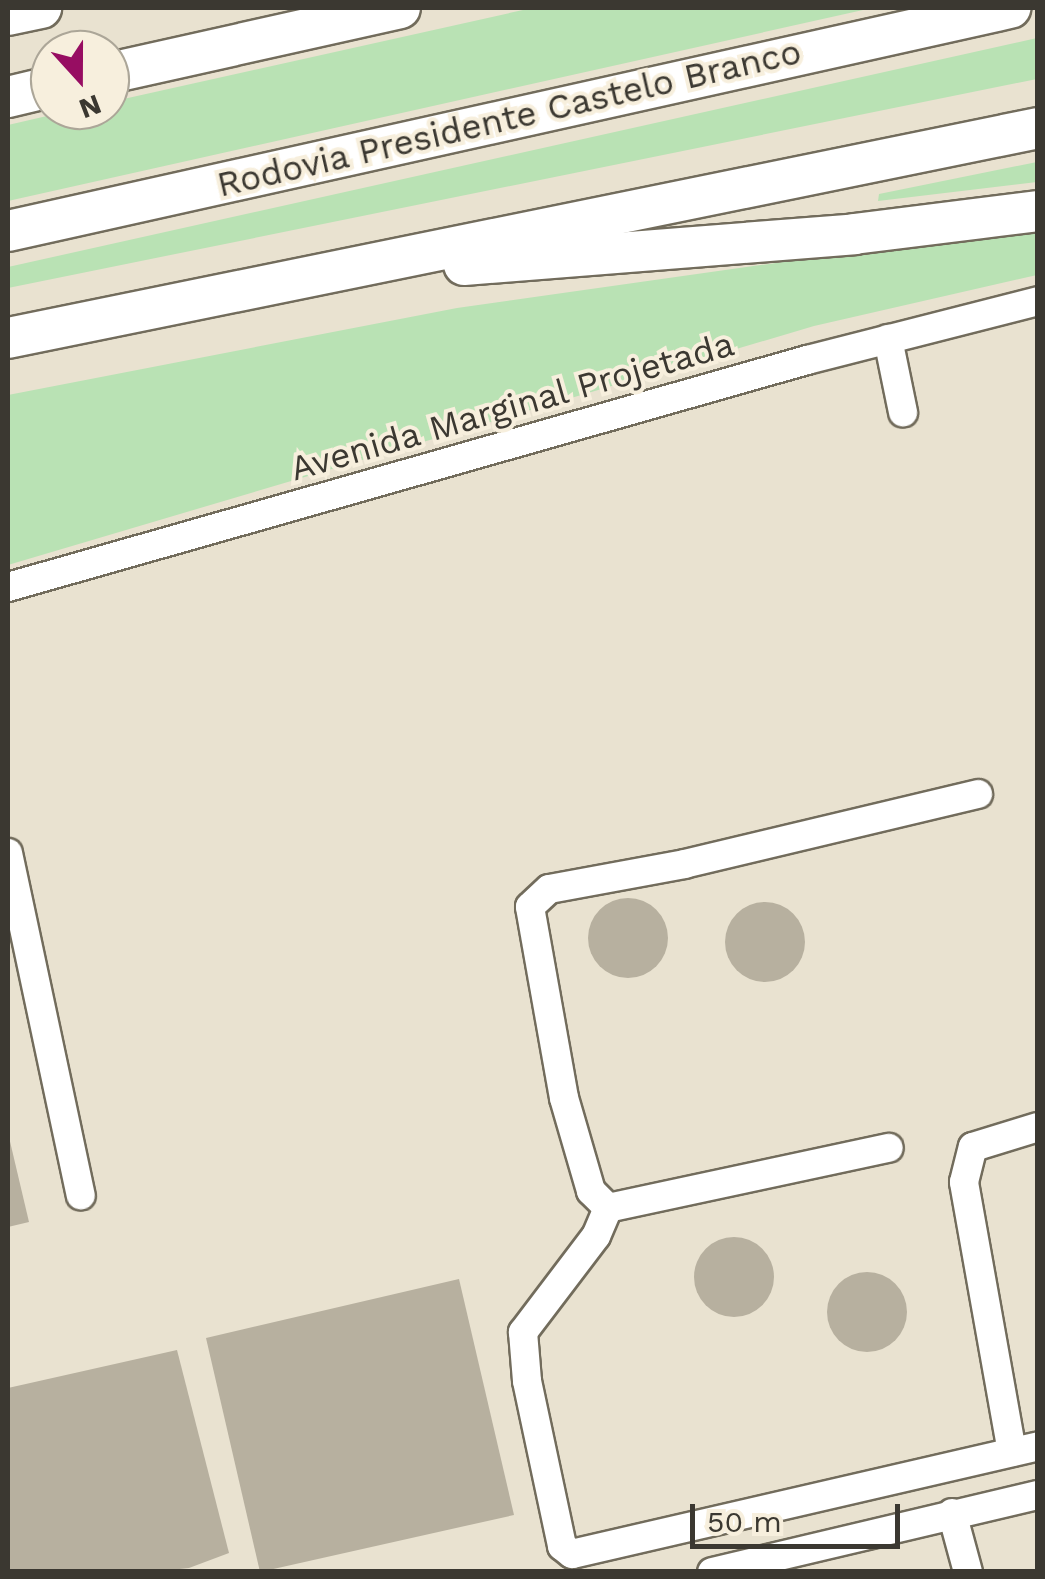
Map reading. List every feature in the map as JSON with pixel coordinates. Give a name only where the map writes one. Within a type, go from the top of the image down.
[{"type":"highway","points":[[8,15],[41,8]]},
{"type":"highway","points":[[130,69],[400,8]]},
{"type":"highway","name":"Rodovia Presidente Castelo Branco","points":[[8,230],[1010,8]]},
{"type":"highway","points":[[8,338],[286,278],[1038,128]]},
{"type":"highway","points":[[286,278],[854,234],[1038,211]]},
{"type":"street","name":"Avenida Marginal Projetada","points":[[8,587],[888,338],[1038,301]]},
{"type":"street","points":[[888,338],[903,412]]},
{"type":"street","points":[[608,1208],[591,1191],[564,1098],[530,907],[548,889],[685,864],[978,794]]},
{"type":"street","points":[[8,854],[81,1196]]},
{"type":"street","points":[[608,1208],[596,1236],[523,1332],[551,1500],[562,1546],[572,1554],[1025,1449],[964,1182],[973,1147],[1038,1127]]},
{"type":"street","points":[[608,1208],[889,1148]]},
{"type":"street","points":[[712,1572],[1038,1495]]},
{"type":"street","points":[[952,1513],[968,1572]]},
{"type":"green space","points":[[532,8],[872,8],[8,201],[8,125],[30,120],[30,130],[130,130],[130,98]]},
{"type":"green space","points":[[1037,38],[1037,79],[8,288],[8,267]]},
{"type":"green space","points":[[1037,162],[1037,182],[878,201],[879,194]]},
{"type":"green space","points":[[1037,226],[1037,275],[814,326],[8,565],[8,395],[457,308]]},
{"type":"building","points":[[628,898],[643,901],[656,910],[665,923],[665,953],[656,966],[643,975],[628,978],[613,975],[600,966],[591,953],[588,938],[591,923],[600,910],[613,901]]},
{"type":"building","points":[[765,902],[780,905],[793,914],[802,927],[802,957],[793,970],[780,979],[765,982],[750,979],[737,970],[728,957],[725,942],[728,927],[737,914],[750,905]]},
{"type":"building","points":[[8,1133],[29,1222],[8,1227]]},
{"type":"building","points":[[734,1237],[749,1240],[762,1249],[771,1262],[771,1292],[762,1305],[749,1314],[734,1317],[719,1314],[706,1305],[697,1292],[694,1277],[697,1262],[706,1249],[719,1240]]},
{"type":"building","points":[[867,1272],[882,1275],[895,1284],[904,1297],[904,1327],[895,1340],[882,1349],[867,1352],[852,1349],[839,1340],[830,1327],[827,1312],[830,1297],[839,1284],[852,1275]]},
{"type":"building","points":[[459,1279],[514,1515],[260,1572],[206,1338]]},
{"type":"building","points":[[177,1350],[229,1553],[189,1568],[152,1572],[8,1572],[8,1388]]}]
